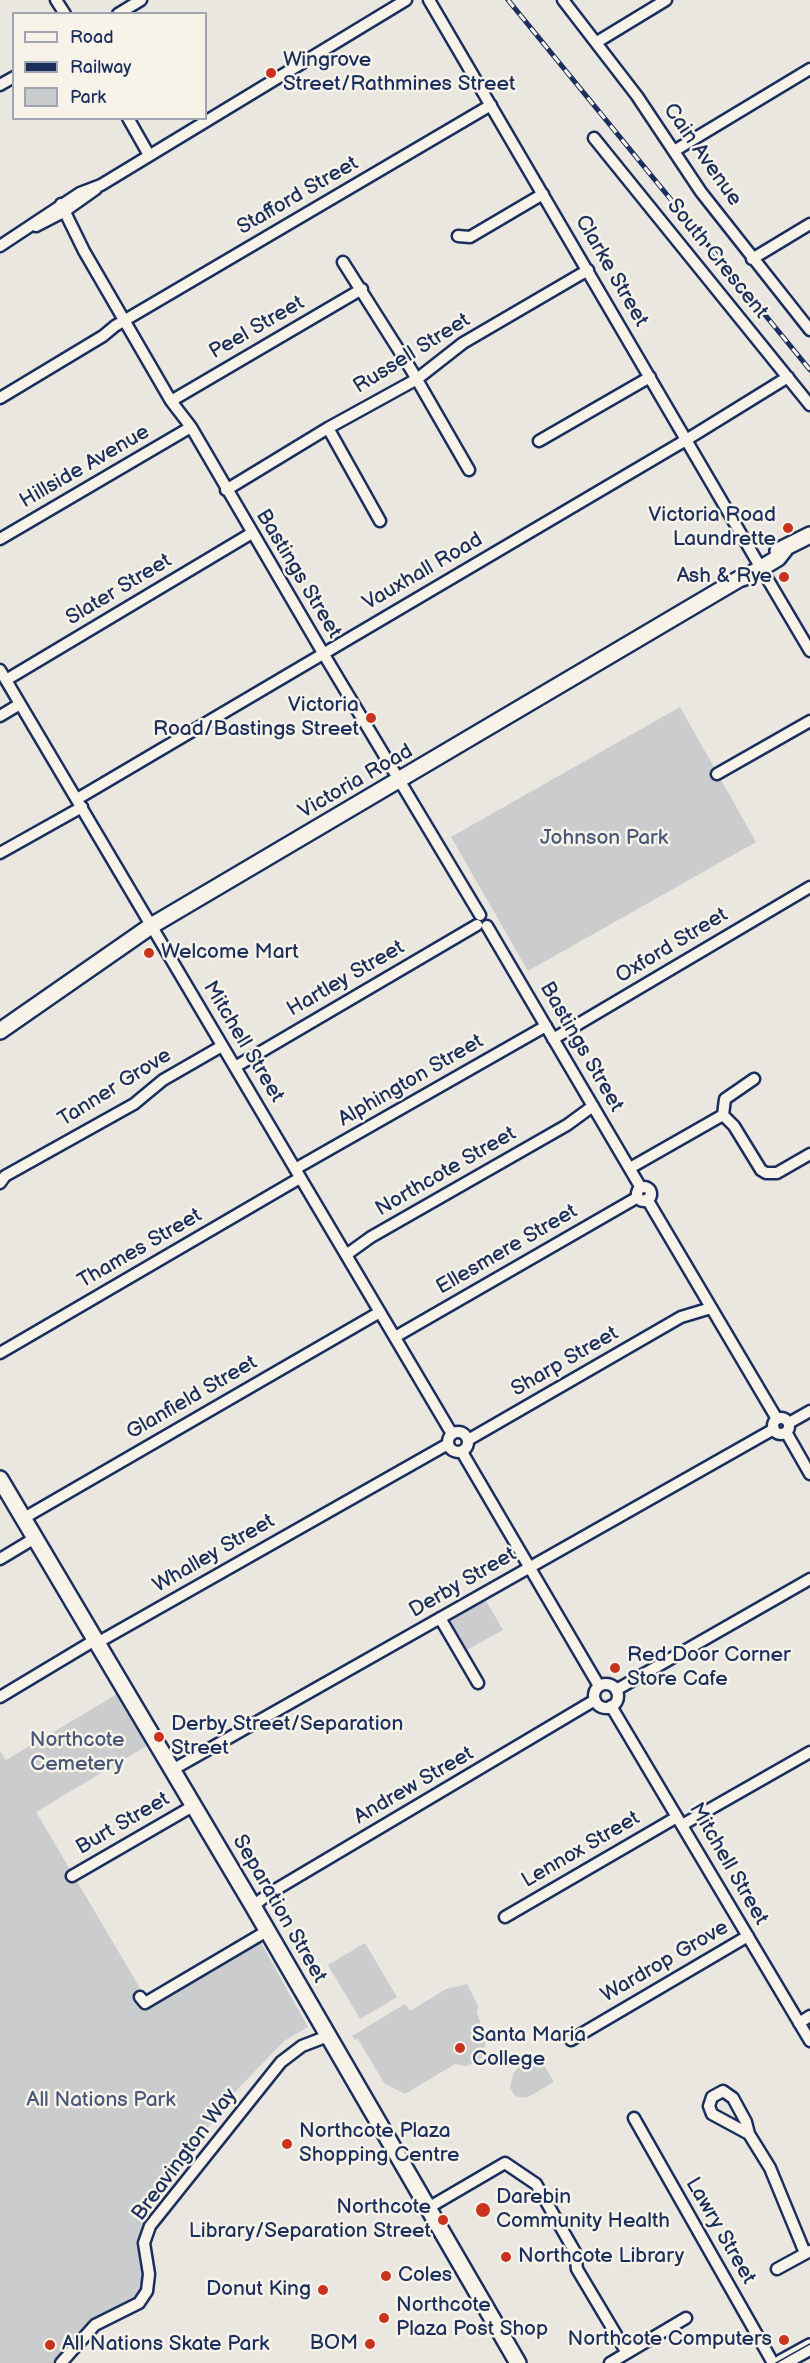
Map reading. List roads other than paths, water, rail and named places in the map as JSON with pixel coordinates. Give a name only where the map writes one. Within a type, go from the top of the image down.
[{"type":"street","points":[[121,12],[141,0]]},
{"type":"street","points":[[0,246],[59,210],[80,193],[101,185],[406,0]]},
{"type":"street","name":"Clarke Street","points":[[429,0],[810,651]]},
{"type":"street","name":"Cain Avenue","points":[[563,0],[649,112],[701,192],[810,330]]},
{"type":"street","points":[[597,42],[666,0]]},
{"type":"street","points":[[674,151],[810,69]]},
{"type":"street","name":"Stafford Street","points":[[0,398],[491,105]]},
{"type":"street","points":[[129,120],[149,155]]},
{"type":"street","name":"South Crescent","points":[[594,138],[810,405]]},
{"type":"street","points":[[458,236],[470,237],[543,194]]},
{"type":"street","name":"Bastings Street","points":[[59,210],[400,780],[481,922],[554,1039],[630,1168],[642,1195],[711,1308],[775,1424]]},
{"type":"street","points":[[752,259],[810,224]]},
{"type":"street","points":[[344,262],[417,379],[469,470]]},
{"type":"street","name":"Russell Street","points":[[226,490],[328,428],[417,379],[463,343],[588,270]]},
{"type":"street","name":"Peel Street","points":[[171,400],[362,289]]},
{"type":"street","points":[[539,441],[650,377]]},
{"type":"street","name":"Vauxhall Road","points":[[0,853],[323,653],[686,440],[788,377]]},
{"type":"street","name":"Hillside Avenue","points":[[0,539],[190,427]]},
{"type":"street","points":[[328,428],[380,522]]},
{"type":"street","name":"Slater Street","points":[[3,675],[252,533]]},
{"type":"street","name":"Victoria Road","points":[[0,1031],[151,926],[739,579],[745,571],[759,566],[775,552],[810,535]]},
{"type":"street","name":"Mitchell Street","points":[[3,675],[395,1337],[450,1439]]},
{"type":"street","points":[[0,716],[20,704]]},
{"type":"street","points":[[717,774],[810,721]]},
{"type":"street","name":"Oxford Street","points":[[554,1039],[810,887]]},
{"type":"street","name":"Hartley Street","points":[[235,1067],[481,922]]},
{"type":"street","name":"Alphington Street","points":[[298,1174],[546,1026]]},
{"type":"street","name":"Tanner Grove","points":[[0,1183],[5,1176],[134,1104],[163,1080],[222,1046]]},
{"type":"street","points":[[723,1115],[725,1099],[754,1079]]},
{"type":"street","name":"Northcote Street","points":[[346,1255],[370,1237],[595,1110]]},
{"type":"street","points":[[723,1115],[734,1126],[761,1170],[766,1173],[777,1173],[810,1154]]},
{"type":"street","points":[[630,1168],[723,1115]]},
{"type":"street","name":"Thames Street","points":[[0,1353],[298,1174]]},
{"type":"street","name":"Ellesmere Street","points":[[395,1337],[642,1195]]},
{"type":"street","name":"Sharp Street","points":[[468,1440],[681,1317],[704,1296]]},
{"type":"street","name":"Sharp Street","points":[[681,1317],[711,1308]]},
{"type":"street","name":"Glanfield Street","points":[[24,1518],[380,1312]]},
{"type":"street","points":[[787,1427],[810,1410]]},
{"type":"street","points":[[775,1424],[784,1418],[810,1474]]},
{"type":"street","name":"Derby Street","points":[[172,1770],[531,1567],[775,1424]]},
{"type":"street","points":[[460,1433],[468,1440],[467,1447],[462,1452],[452,1451],[450,1439],[460,1433]]},
{"type":"street","name":"Whalley Street","points":[[0,1697],[90,1643],[97,1643],[450,1439]]},
{"type":"street","points":[[462,1452],[599,1686]]},
{"type":"street","name":"Separation Street","points":[[1,1481],[253,1906],[518,2363]]},
{"type":"street","points":[[0,1559],[35,1538]]},
{"type":"street","points":[[616,1690],[810,1579]]},
{"type":"street","points":[[440,1618],[478,1683]]},
{"type":"street","points":[[607,1684],[616,1690],[617,1698],[611,1706],[603,1707],[595,1700],[595,1692],[599,1686],[607,1684]]},
{"type":"street","name":"Andrew Street","points":[[253,1906],[270,1893],[595,1700]]},
{"type":"street","name":"Mitchell Street","points":[[611,1706],[810,2042]]},
{"type":"street","name":"Lennox Street","points":[[505,1917],[680,1821],[809,1754]]},
{"type":"street","name":"Burt Street","points":[[72,1876],[193,1806]]},
{"type":"street","points":[[144,2002],[267,1931]]},
{"type":"street","name":"Wardrop Grove","points":[[571,2040],[748,1936]]},
{"type":"street","points":[[799,2023],[810,2016]]},
{"type":"street","name":"Breavington Way","points":[[61,2363],[94,2325],[139,2303],[147,2290],[149,2274],[144,2243],[150,2226],[281,2062],[302,2046],[328,2036]]},
{"type":"street","name":"Lawry Street","points":[[634,2118],[773,2363]]},
{"type":"street","points":[[749,2134],[770,2168],[808,2252],[777,2269]]},
{"type":"street","points":[[428,2208],[505,2163],[536,2184],[576,2252],[577,2269],[627,2353]]},
{"type":"street","points":[[610,2363],[686,2318]]},
{"type":"street","points":[[781,2363],[810,2346]]},
{"type":"tram line","points":[[776,2363],[810,2344]]},
{"type":"railway","points":[[508,0],[810,370]]},
{"type":"place","name":"Wingrove Street/Rathmines Street","points":[[271,73]]},
{"type":"place","name":"Victoria Road Laundrette","points":[[788,528]]},
{"type":"place","name":"Ash & Rye","points":[[784,577]]},
{"type":"place","name":"Victoria Road/Bastings Street","points":[[371,718]]},
{"type":"place","name":"Welcome Mart","points":[[149,953]]},
{"type":"place","name":"Red Door Corner Store Cafe","points":[[615,1668]]},
{"type":"place","name":"Derby Street/Separation Street","points":[[159,1737]]},
{"type":"place","name":"Santa Maria College","points":[[460,2048]]},
{"type":"place","name":"Northcote Plaza Shopping Centre","points":[[287,2144]]},
{"type":"place","name":"Darebin Community Health","points":[[483,2210]]},
{"type":"place","name":"Northcote Library/Separation Street","points":[[443,2220]]},
{"type":"place","name":"Northcote Library","points":[[506,2257]]},
{"type":"place","name":"Coles","points":[[386,2276]]},
{"type":"place","name":"Donut King","points":[[323,2290]]},
{"type":"place","name":"Northcote Plaza Post Shop","points":[[384,2318]]},
{"type":"place","name":"Northcote Computers","points":[[784,2340]]},
{"type":"place","name":"BOM","points":[[370,2344]]},
{"type":"place","name":"All Nations Skate Park","points":[[50,2345]]},
{"type":"park label","name":"Johnson Park","points":[[604,839]]},
{"type":"park label","name":"Northcote Cemetery","points":[[77,1753]]},
{"type":"park label","name":"All Nations Park","points":[[101,2101]]}]
